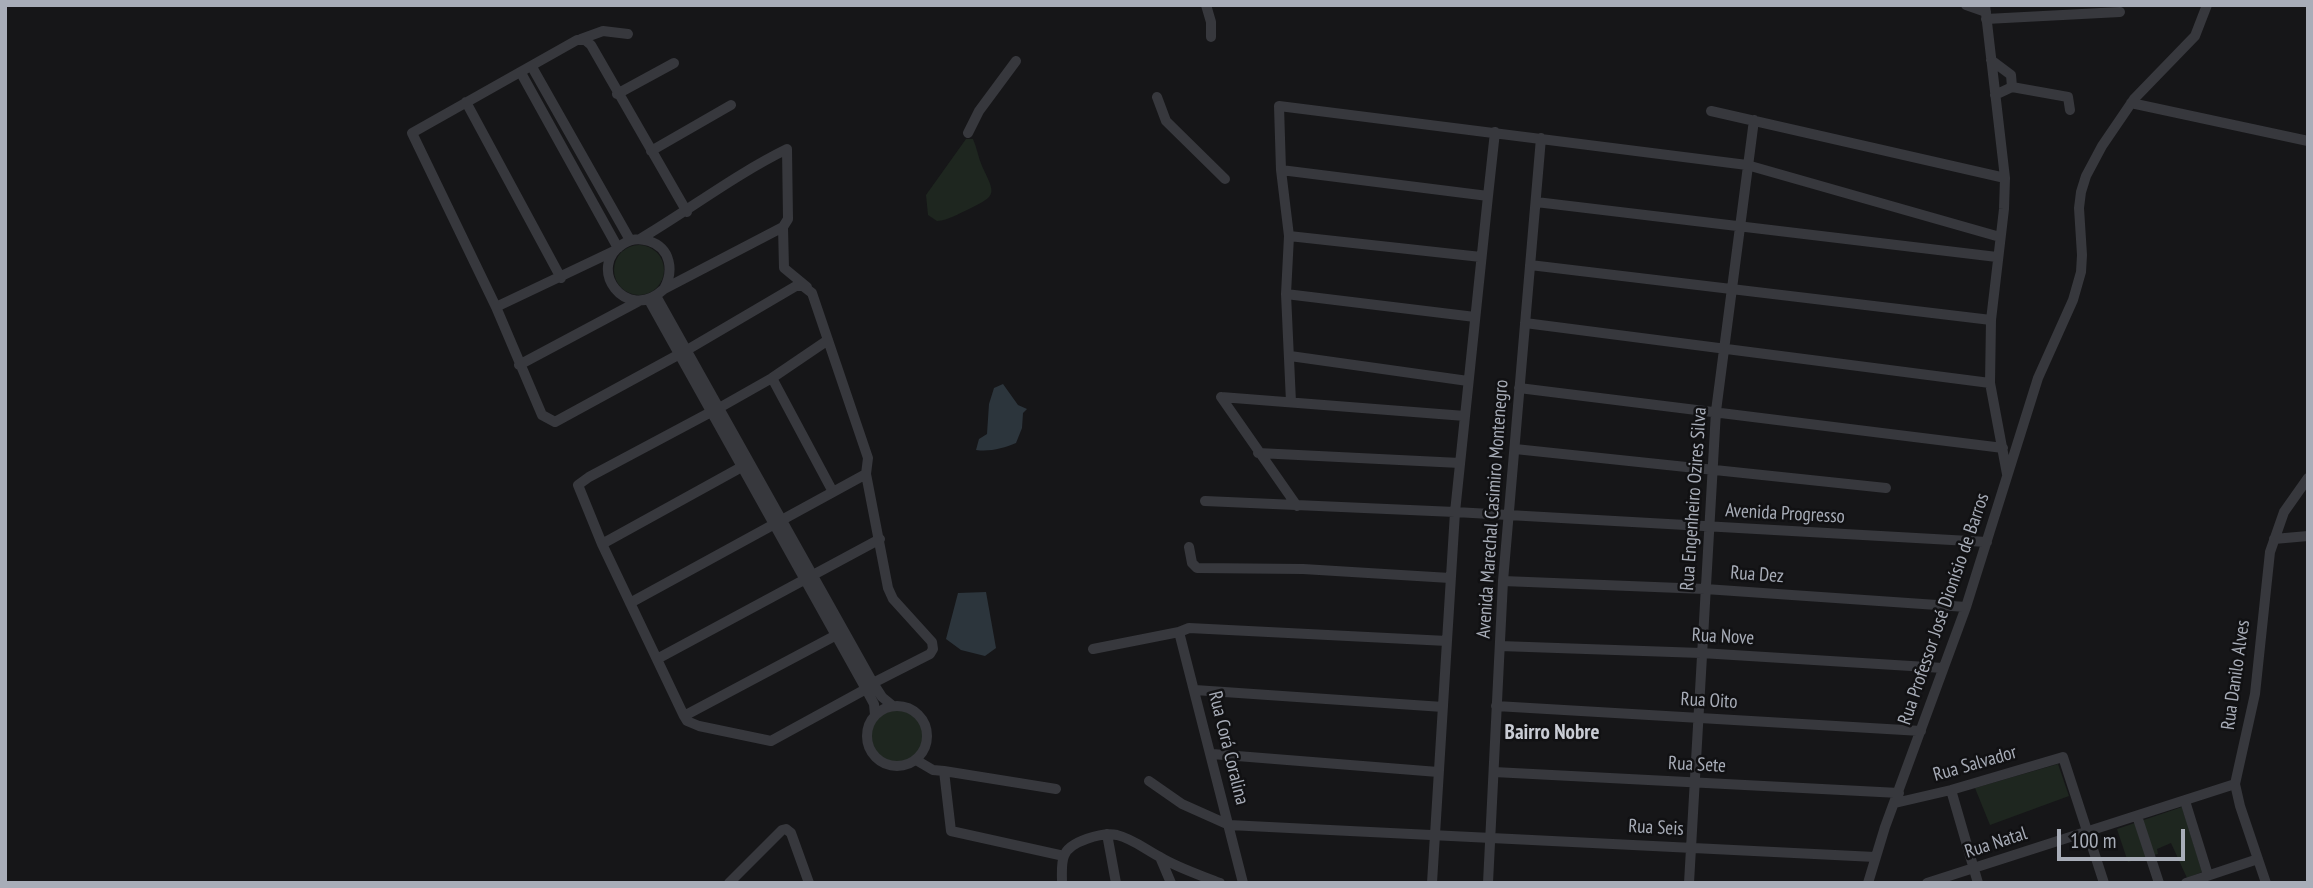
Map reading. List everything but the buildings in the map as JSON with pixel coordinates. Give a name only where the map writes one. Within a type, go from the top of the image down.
[{"type":"street","points":[[1206,5],[1211,22],[1211,37]]},
{"type":"street","points":[[1966,5],[1989,12],[2120,12]]},
{"type":"street","points":[[2008,477],[2038,378],[2064,322],[2081,272],[2081,192],[2102,146],[2132,103],[2195,36],[2207,5]]},
{"type":"street","name":"Rua Professor José Dionísio de Barros","points":[[1868,883],[1875,857],[1966,607],[2008,477],[1990,383],[1991,320],[2005,178],[1991,60],[1989,12]]},
{"type":"street","points":[[628,34],[603,31],[581,39],[412,133],[496,307],[542,415],[555,422],[796,286],[808,288]]},
{"type":"street","points":[[581,39],[591,45],[687,212]]},
{"type":"street","points":[[1991,60],[2011,75],[2012,88]]},
{"type":"street","points":[[968,133],[979,111],[1016,61]]},
{"type":"street","points":[[617,94],[674,63]]},
{"type":"street","points":[[532,67],[635,240],[658,246],[665,253],[670,271],[652,297]]},
{"type":"street","points":[[521,73],[616,249],[608,270],[609,279],[621,295],[652,297]]},
{"type":"street","points":[[1995,95],[2012,88],[2068,97],[2070,110]]},
{"type":"street","points":[[1157,97],[1166,121],[1226,179]]},
{"type":"street","points":[[466,102],[561,278]]},
{"type":"street","points":[[2132,103],[2308,141]]},
{"type":"street","points":[[651,151],[731,105]]},
{"type":"street","points":[[1291,402],[1286,294],[1289,236],[1281,170],[1279,106],[1747,165],[2000,237]]},
{"type":"street","points":[[1711,111],[2005,178]]},
{"type":"street","name":"Rua Engenheiro Ozires Silva","points":[[1689,883],[1716,411],[1754,120]]},
{"type":"street","points":[[1432,883],[1454,512],[1495,132]]},
{"type":"street","name":"Avenida Marechal Casimiro Montenegro","points":[[1488,883],[1503,581],[1541,138]]},
{"type":"street","points":[[496,307],[561,278],[687,212],[764,160],[788,149],[788,219],[783,227],[520,365]]},
{"type":"street","points":[[1281,170],[1488,196]]},
{"type":"street","points":[[1535,202],[1997,257]]},
{"type":"street","points":[[783,227],[785,268],[813,293],[868,458],[866,474],[886,579],[893,599],[932,642],[933,649],[930,654],[771,741],[699,726],[687,721],[684,716],[578,485],[772,378],[828,340]]},
{"type":"street","points":[[1289,236],[1481,257]]},
{"type":"street","points":[[1530,265],[1991,320]]},
{"type":"street","points":[[1286,294],[1475,317]]},
{"type":"street","points":[[652,297],[869,686],[875,715]]},
{"type":"street","points":[[1525,323],[1990,383]]},
{"type":"street","points":[[1290,356],[1468,381]]},
{"type":"street","points":[[772,378],[833,492]]},
{"type":"street","points":[[1519,388],[2003,448]]},
{"type":"street","points":[[1297,506],[1221,397],[1465,416]]},
{"type":"street","points":[[1515,449],[1886,488]]},
{"type":"street","points":[[1258,453],[1460,463]]},
{"type":"street","points":[[603,544],[746,465]]},
{"type":"street","points":[[630,603],[866,474]]},
{"type":"street","name":"Rua Danilo Alves","points":[[2266,883],[2235,784],[2255,694],[2267,569],[2274,539],[2284,512],[2308,478]]},
{"type":"street","name":"Avenida Progresso","points":[[1205,502],[1454,512],[1987,542]]},
{"type":"street","points":[[2274,539],[2308,536]]},
{"type":"street","points":[[657,659],[880,539]]},
{"type":"street","points":[[1189,547],[1192,563],[1197,568],[1303,569],[1450,578]]},
{"type":"street","name":"Rua Dez","points":[[1503,581],[1705,589],[1966,607]]},
{"type":"street","points":[[1093,649],[1184,630],[1447,640]]},
{"type":"street","name":"Rua Corá Coralina","points":[[1184,630],[1195,690],[1243,883]]},
{"type":"street","points":[[684,716],[840,633]]},
{"type":"street","name":"Rua Nove","points":[[1500,646],[1701,653],[1943,668]]},
{"type":"street","points":[[869,686],[893,706]]},
{"type":"street","points":[[1195,690],[1443,707]]},
{"type":"street","points":[[893,706],[914,710],[921,717],[928,737],[926,747],[916,760],[902,766],[881,762],[873,755],[868,745],[869,724],[883,709],[893,706]]},
{"type":"street","name":"Rua Oito","points":[[1496,706],[1921,731]]},
{"type":"street","points":[[1212,754],[1438,772]]},
{"type":"street","name":"Rua Salvador","points":[[1897,798],[1951,790],[2063,757],[2089,832]]},
{"type":"street","points":[[916,760],[933,770],[1056,789]]},
{"type":"street","points":[[944,771],[951,831],[1064,856]]},
{"type":"street","name":"Rua Sete","points":[[1494,772],[1695,782],[1897,798]]},
{"type":"street","points":[[1149,781],[1182,804],[1229,825]]},
{"type":"street","name":"Rua Natal","points":[[1927,883],[2235,784]]},
{"type":"street","points":[[1951,790],[1978,883]]},
{"type":"street","points":[[2185,801],[2208,875]]},
{"type":"street","points":[[2137,816],[2159,883]]},
{"type":"street","name":"Rua Seis","points":[[1229,825],[1875,857]]},
{"type":"street","points":[[729,883],[786,829],[791,833],[810,883]]},
{"type":"street","points":[[2089,832],[2104,883]]},
{"type":"street","points":[[1107,834],[1116,883]]},
{"type":"street","points":[[1062,883],[1064,856],[1074,844],[1107,834],[1142,845],[1160,858],[1220,883]]},
{"type":"street","points":[[1160,858],[1171,883]]},
{"type":"street","points":[[2186,883],[2258,859]]},
{"type":"shaded area","points":[[966,139],[973,139],[990,183],[991,193],[978,204],[937,221],[928,215],[926,195]]},
{"type":"shaded area","points":[[639,245],[657,252],[664,270],[657,288],[639,295],[621,288],[614,270],[621,252]]},
{"type":"shaded area","points":[[1003,384],[1018,405],[1027,409],[1023,413],[1022,428],[1016,443],[997,449],[976,450],[979,439],[987,434],[989,404],[994,388]]},
{"type":"shaded area","points":[[986,592],[996,648],[985,656],[961,650],[946,639],[958,593]]},
{"type":"shaded area","points":[[897,710],[907,712],[915,718],[921,726],[921,746],[915,754],[907,760],[897,762],[887,760],[879,754],[873,746],[871,736],[873,726],[879,718],[887,712]]},
{"type":"shaded area","points":[[2058,764],[2069,796],[1990,825],[1975,788]]},
{"type":"shaded area","points":[[2182,807],[2202,872],[2187,878],[2171,843],[2157,849],[2158,854],[2128,862],[2117,829]]},
{"type":"district","name":"Bairro Nobre","points":[[1552,733]]}]
